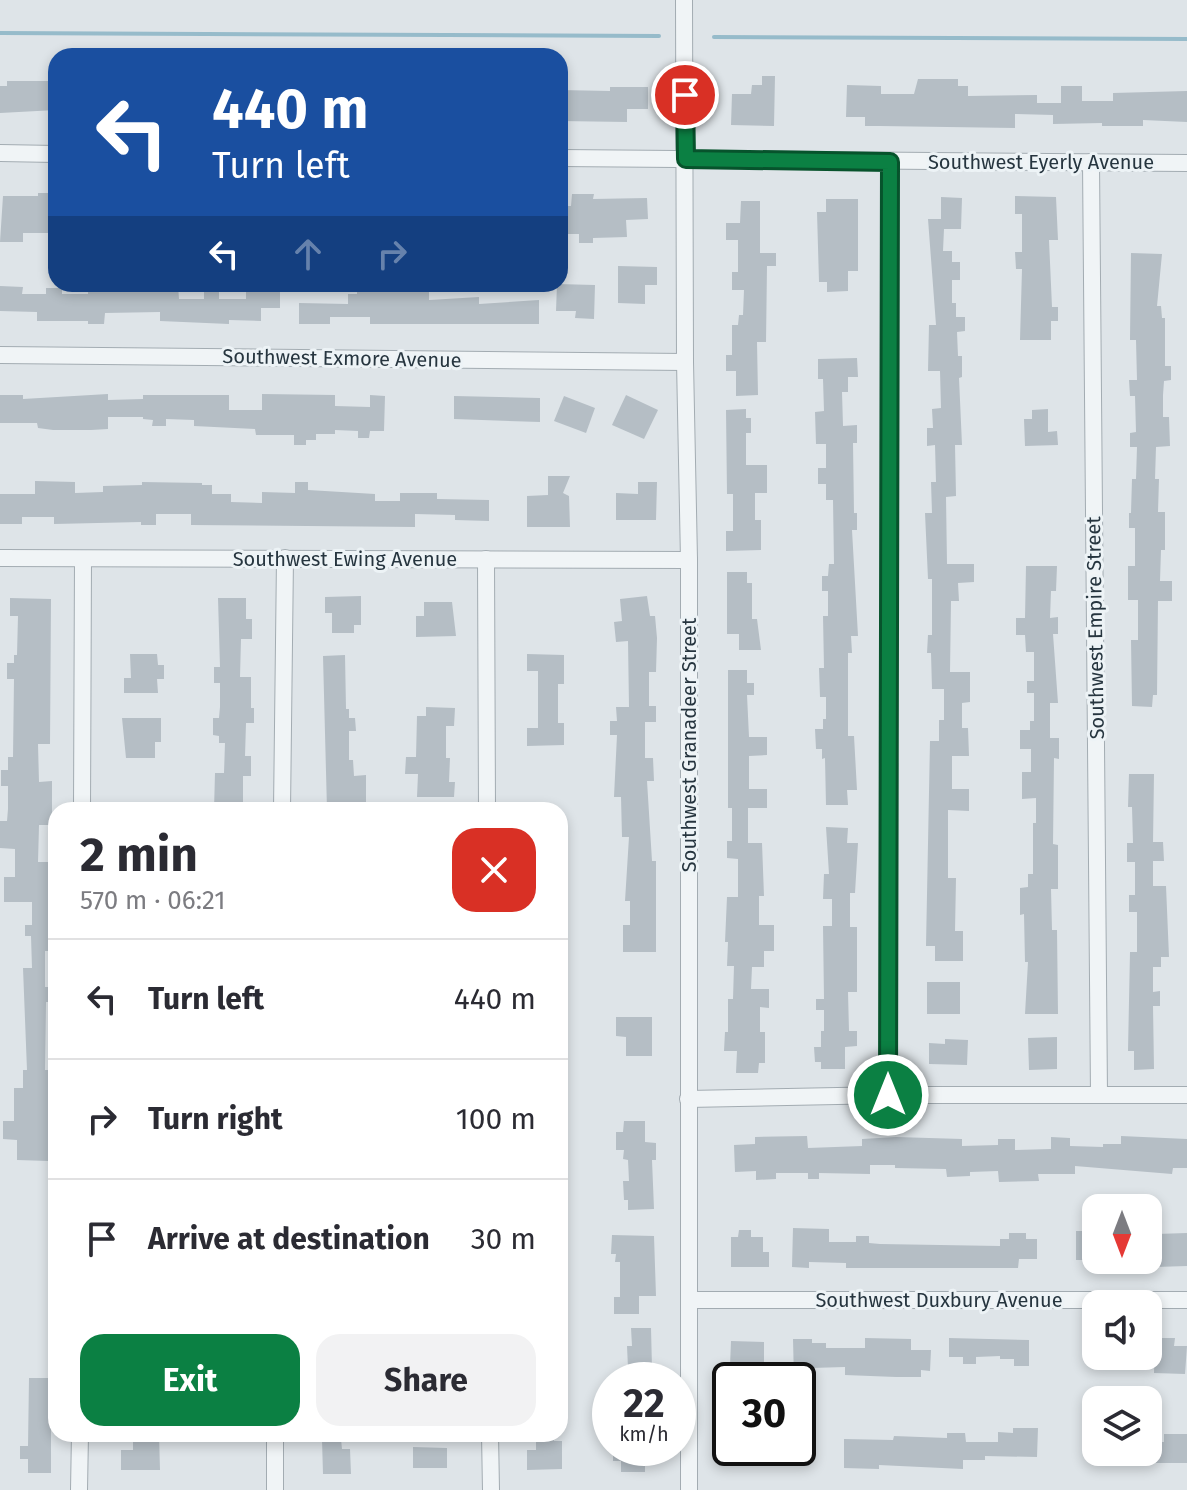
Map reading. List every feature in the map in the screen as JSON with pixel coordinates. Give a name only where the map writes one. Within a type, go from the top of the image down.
[{"type":"street","name":"Southwest Granadeer Street","points":[[684,0],[689,560],[689,1490]]},
{"type":"street","points":[[0,153],[48,154]]},
{"type":"street","name":"Southwest Eyerly Avenue","points":[[568,158],[1187,163]]},
{"type":"street","points":[[888,1095],[890,162]]},
{"type":"street","name":"Southwest Empire Street","points":[[1091,162],[1099,1095]]},
{"type":"street","name":"Southwest Exmore Avenue","points":[[0,355],[685,362]]},
{"type":"street","name":"Southwest Ewing Avenue","points":[[0,558],[689,560]]},
{"type":"street","points":[[282,802],[285,558]]},
{"type":"street","points":[[486,559],[487,802]]},
{"type":"street","points":[[82,802],[83,560]]},
{"type":"street","points":[[688,1099],[1187,1095]]},
{"type":"street","name":"Southwest Duxbury Avenue","points":[[691,1300],[1187,1300]]},
{"type":"street","points":[[79,1490],[80,1442]]},
{"type":"street","points":[[275,1442],[275,1490]]},
{"type":"street","points":[[490,1442],[491,1490]]},
{"type":"building","points":[[762,76],[775,76],[774,126],[731,125],[732,94],[751,94],[752,85],[762,85]]},
{"type":"building","points":[[918,79],[958,79],[958,86],[968,86],[968,96],[1037,95],[1037,103],[1061,103],[1061,86],[1082,86],[1082,101],[1113,101],[1113,93],[1187,91],[1187,122],[1143,120],[1143,126],[1053,124],[1053,115],[1015,114],[1015,128],[865,126],[865,117],[846,117],[847,85],[881,86],[881,94],[914,94]]},
{"type":"building","points":[[7,81],[48,81],[48,110],[0,113],[0,86],[7,86]]},
{"type":"building","points":[[610,87],[648,87],[648,109],[627,109],[627,122],[568,121],[568,90],[610,91]]},
{"type":"building","points":[[38,193],[48,193],[48,233],[23,233],[23,242],[0,242],[3,196],[38,196]]},
{"type":"building","points":[[572,194],[594,194],[593,199],[647,198],[648,219],[626,220],[627,237],[593,238],[593,243],[579,243],[579,234],[568,234],[568,206],[571,206]]},
{"type":"building","points":[[1015,196],[1056,197],[1058,240],[1049,240],[1052,307],[1058,307],[1058,321],[1051,321],[1051,340],[1020,340],[1022,269],[1016,269],[1015,252],[1022,252],[1022,214],[1015,214]]},
{"type":"building","points":[[941,197],[962,198],[961,229],[944,229],[943,251],[952,251],[952,262],[960,262],[960,280],[952,280],[952,303],[956,303],[956,317],[965,317],[965,331],[957,332],[958,356],[962,356],[962,377],[959,378],[962,445],[955,445],[956,496],[946,497],[947,564],[974,564],[974,582],[958,583],[959,601],[951,601],[950,672],[970,672],[970,702],[962,703],[962,728],[968,728],[969,756],[952,756],[952,789],[969,789],[969,811],[948,810],[948,878],[956,878],[955,931],[963,931],[963,961],[935,961],[935,946],[926,946],[930,741],[939,741],[939,720],[944,720],[944,689],[932,689],[931,653],[927,653],[928,635],[932,635],[932,579],[928,579],[925,513],[932,513],[931,482],[936,482],[935,445],[927,446],[927,428],[933,428],[932,409],[941,408],[940,371],[928,371],[929,325],[936,325],[928,219],[941,219]]},
{"type":"building","points":[[826,199],[858,199],[858,271],[848,271],[848,291],[827,292],[827,282],[819,282],[817,212],[826,212]]},
{"type":"building","points":[[741,201],[760,201],[760,253],[776,253],[776,266],[767,266],[766,342],[757,342],[758,395],[736,396],[736,371],[726,371],[726,355],[732,355],[732,325],[738,325],[739,315],[743,315],[744,290],[732,290],[732,272],[738,272],[738,240],[726,240],[726,223],[740,223]]},
{"type":"building","points":[[1131,253],[1162,254],[1157,306],[1161,306],[1162,318],[1165,318],[1165,366],[1171,366],[1171,380],[1164,381],[1163,395],[1163,417],[1169,417],[1170,446],[1156,447],[1155,479],[1159,479],[1158,512],[1165,512],[1165,550],[1161,550],[1160,581],[1172,581],[1172,601],[1158,601],[1157,695],[1153,695],[1152,707],[1132,706],[1131,640],[1138,640],[1138,600],[1128,600],[1128,566],[1135,566],[1135,528],[1129,528],[1129,513],[1132,479],[1136,479],[1137,447],[1130,447],[1130,433],[1136,432],[1135,396],[1130,396],[1129,380],[1137,380],[1136,340],[1130,340]]},
{"type":"building","points":[[618,266],[657,267],[657,285],[645,285],[645,304],[618,303]]},
{"type":"building","points":[[568,284],[595,285],[594,319],[575,318],[576,311],[556,311],[557,292],[568,292]]},
{"type":"building","points":[[0,286],[23,287],[22,294],[46,294],[48,288],[48,292],[178,292],[179,299],[204,299],[204,292],[219,292],[219,299],[246,299],[246,292],[280,292],[280,308],[261,308],[261,321],[229,320],[229,324],[160,321],[160,312],[105,313],[104,324],[88,324],[88,321],[37,321],[37,312],[0,311]]},
{"type":"building","points":[[429,292],[429,300],[479,297],[479,304],[539,300],[539,324],[370,324],[370,317],[330,317],[330,324],[299,324],[299,303],[348,304],[348,294]]},
{"type":"building","points":[[857,358],[858,377],[848,377],[848,392],[842,392],[843,426],[857,425],[857,443],[853,443],[857,530],[852,530],[858,636],[851,636],[852,653],[848,653],[848,736],[854,736],[857,790],[847,790],[848,805],[826,805],[825,758],[822,759],[822,749],[816,749],[815,729],[823,729],[823,719],[826,719],[826,697],[820,697],[819,668],[824,668],[823,616],[828,616],[828,591],[822,591],[822,576],[828,576],[829,564],[834,564],[833,500],[826,500],[826,484],[818,484],[818,468],[826,468],[826,444],[816,444],[815,412],[824,411],[823,379],[818,379],[818,359]]},
{"type":"building","points":[[108,394],[108,400],[143,399],[143,395],[229,395],[229,410],[262,410],[262,394],[335,395],[335,406],[370,407],[370,395],[385,396],[384,431],[370,431],[369,438],[358,438],[358,431],[335,430],[335,434],[316,434],[316,440],[306,440],[306,445],[294,445],[294,435],[256,435],[255,429],[194,426],[194,420],[166,419],[166,426],[152,426],[153,420],[143,417],[108,417],[108,429],[91,430],[53,430],[38,428],[37,423],[0,423],[0,395],[23,395],[23,399]]},
{"type":"building","points":[[626,395],[658,410],[644,439],[612,425]]},
{"type":"building","points":[[454,396],[540,398],[540,422],[454,419]]},
{"type":"building","points":[[564,396],[595,408],[586,433],[554,421]]},
{"type":"building","points":[[746,409],[746,418],[751,418],[751,433],[746,433],[746,465],[767,465],[767,493],[755,493],[755,520],[761,520],[761,550],[726,551],[726,531],[733,531],[733,494],[727,494],[726,410]]},
{"type":"building","points":[[1048,409],[1048,432],[1057,431],[1058,445],[1025,446],[1024,419],[1032,419],[1032,410]]},
{"type":"building","points":[[548,476],[570,476],[563,493],[569,496],[570,527],[527,527],[527,496],[548,495]]},
{"type":"building","points":[[35,481],[75,482],[75,493],[103,492],[103,486],[142,485],[142,482],[202,483],[212,485],[212,494],[231,494],[231,502],[262,503],[262,492],[295,493],[295,482],[308,482],[308,490],[375,494],[375,501],[400,501],[400,493],[437,493],[437,499],[489,500],[489,521],[455,520],[455,515],[415,514],[415,527],[191,525],[191,514],[156,514],[156,525],[141,525],[141,522],[54,524],[54,517],[22,517],[22,524],[0,524],[0,494],[35,494]]},
{"type":"building","points":[[638,482],[657,482],[656,520],[616,520],[616,493],[638,494]]},
{"type":"building","points":[[1026,566],[1057,566],[1056,591],[1051,591],[1050,618],[1058,617],[1058,634],[1053,634],[1058,703],[1050,703],[1050,738],[1059,738],[1059,759],[1054,758],[1053,844],[1058,845],[1058,889],[1051,889],[1052,930],[1057,930],[1058,1014],[1025,1014],[1028,962],[1025,962],[1020,888],[1028,887],[1028,874],[1033,874],[1033,823],[1036,823],[1036,798],[1022,799],[1022,772],[1031,772],[1031,749],[1020,749],[1020,730],[1030,730],[1030,721],[1034,721],[1034,693],[1027,693],[1027,681],[1034,681],[1034,652],[1026,652],[1025,635],[1016,635],[1016,618],[1025,618]]},
{"type":"building","points":[[727,572],[747,572],[747,583],[752,583],[752,619],[757,619],[761,650],[739,650],[739,634],[727,634]]},
{"type":"building","points":[[361,596],[361,625],[354,625],[354,633],[332,633],[332,613],[325,613],[325,597]]},
{"type":"building","points":[[647,596],[650,616],[655,616],[657,638],[656,672],[649,672],[649,706],[656,706],[656,722],[645,722],[645,758],[653,758],[654,781],[647,781],[652,861],[656,861],[656,952],[623,952],[623,925],[630,925],[630,901],[625,901],[629,837],[622,837],[621,797],[614,797],[617,735],[610,735],[610,721],[617,721],[616,707],[629,707],[628,641],[616,642],[614,622],[622,621],[620,599]]},
{"type":"building","points":[[10,598],[51,599],[50,744],[38,744],[39,782],[52,781],[48,825],[39,825],[38,862],[48,862],[45,1070],[48,1070],[48,1161],[17,1160],[17,1140],[3,1139],[3,1121],[14,1121],[14,1088],[23,1088],[23,1070],[27,1070],[23,968],[32,968],[31,936],[25,936],[25,925],[32,925],[32,902],[4,902],[4,877],[15,877],[15,849],[0,848],[0,821],[7,821],[8,809],[8,786],[1,786],[1,770],[8,770],[8,757],[13,757],[14,679],[7,679],[7,663],[14,663],[14,655],[17,655],[18,616],[10,616]]},
{"type":"building","points":[[218,598],[246,598],[246,619],[252,619],[252,639],[241,639],[240,677],[251,677],[254,723],[246,723],[245,756],[251,756],[251,776],[243,776],[243,802],[214,802],[215,773],[224,773],[225,743],[219,743],[219,736],[213,735],[213,718],[219,718],[220,707],[220,683],[214,683],[214,667],[220,667]]},
{"type":"building","points":[[424,602],[452,602],[456,636],[416,637],[416,616],[424,616]]},
{"type":"building","points":[[130,654],[157,654],[158,665],[164,665],[164,679],[157,679],[158,693],[124,693],[124,678],[131,678]]},
{"type":"building","points":[[527,654],[564,655],[564,684],[558,684],[558,723],[564,723],[564,745],[527,746],[527,728],[538,728],[538,671],[527,671]]},
{"type":"building","points":[[345,655],[346,709],[349,709],[349,718],[355,718],[356,731],[349,731],[349,760],[353,760],[354,776],[366,775],[366,802],[327,802],[323,656]]},
{"type":"building","points":[[728,670],[747,670],[747,683],[754,683],[754,695],[747,695],[749,737],[767,737],[767,755],[749,756],[749,789],[767,789],[767,808],[748,808],[748,843],[762,843],[764,896],[759,896],[759,925],[774,925],[774,951],[764,951],[764,967],[752,967],[751,989],[769,989],[769,1008],[760,1007],[760,1032],[765,1032],[765,1063],[759,1063],[758,1073],[736,1073],[737,1051],[724,1051],[725,1032],[728,1032],[728,999],[733,999],[734,966],[727,966],[727,897],[738,897],[738,859],[727,858],[727,841],[732,841],[732,808],[728,808]]},
{"type":"building","points":[[426,707],[455,708],[454,726],[446,726],[446,758],[450,758],[449,782],[455,782],[454,797],[417,797],[418,774],[405,774],[406,757],[416,757],[417,716],[426,716]]},
{"type":"building","points":[[122,718],[161,718],[161,742],[155,742],[155,758],[126,758]]},
{"type":"building","points":[[1129,774],[1154,774],[1153,842],[1163,842],[1164,861],[1153,861],[1153,886],[1166,886],[1169,957],[1161,957],[1161,967],[1153,967],[1153,992],[1160,991],[1160,1006],[1153,1006],[1154,1069],[1134,1070],[1134,1051],[1128,1051],[1130,952],[1137,952],[1137,912],[1129,912],[1129,895],[1135,895],[1135,862],[1127,862],[1127,843],[1133,843],[1132,807],[1128,807]]},
{"type":"building","points":[[826,827],[848,828],[847,843],[858,843],[855,893],[850,893],[850,927],[857,927],[857,992],[848,992],[849,1031],[857,1031],[857,1046],[845,1047],[845,1069],[821,1069],[821,1062],[815,1062],[814,1047],[821,1047],[821,1031],[824,1031],[824,1010],[816,1010],[816,999],[824,999],[823,926],[832,926],[832,899],[823,899],[824,874],[829,874]]},
{"type":"building","points":[[927,982],[960,982],[960,1014],[927,1014]]},
{"type":"building","points":[[616,1017],[652,1017],[652,1056],[626,1056],[626,1037],[616,1036]]},
{"type":"building","points":[[1057,1037],[1057,1069],[1029,1070],[1028,1038]]},
{"type":"building","points":[[945,1039],[968,1040],[967,1065],[929,1064],[929,1043],[945,1044]]},
{"type":"building","points":[[624,1121],[645,1121],[645,1142],[656,1143],[656,1160],[652,1160],[654,1209],[628,1210],[628,1200],[624,1200],[623,1181],[629,1181],[628,1160],[623,1159],[624,1150],[616,1150],[616,1132],[623,1132]]},
{"type":"building","points":[[807,1136],[808,1148],[862,1146],[862,1139],[896,1137],[962,1139],[962,1146],[998,1145],[998,1139],[1015,1139],[1015,1150],[1051,1149],[1051,1137],[1070,1138],[1070,1146],[1103,1147],[1103,1144],[1121,1144],[1121,1136],[1187,1139],[1187,1168],[1173,1168],[1172,1174],[1075,1166],[1075,1174],[1038,1174],[1039,1181],[999,1182],[998,1171],[947,1177],[946,1169],[895,1168],[895,1165],[870,1165],[870,1174],[819,1173],[819,1179],[808,1179],[808,1173],[776,1173],[776,1179],[756,1180],[756,1171],[735,1172],[734,1145],[755,1144],[755,1137]]},
{"type":"building","points":[[793,1228],[829,1229],[829,1242],[856,1242],[856,1236],[869,1236],[869,1243],[880,1244],[1000,1246],[1000,1239],[1009,1239],[1009,1233],[1026,1233],[1026,1239],[1037,1239],[1037,1259],[1019,1259],[1018,1268],[846,1268],[846,1263],[809,1262],[809,1268],[792,1267]]},
{"type":"building","points":[[739,1230],[751,1230],[751,1237],[763,1237],[763,1252],[769,1252],[769,1267],[731,1267],[731,1237],[738,1237]]},
{"type":"building","points":[[1076,1231],[1082,1231],[1082,1260],[1076,1260]]},
{"type":"building","points":[[1187,1233],[1187,1266],[1162,1267],[1162,1234]]},
{"type":"building","points":[[612,1235],[654,1236],[656,1296],[639,1296],[639,1314],[614,1314],[614,1297],[620,1297],[620,1262],[615,1262],[616,1254],[611,1254]]},
{"type":"building","points":[[631,1328],[651,1328],[652,1362],[628,1362],[627,1346],[632,1346]]},
{"type":"building","points":[[865,1338],[911,1339],[911,1350],[931,1350],[930,1371],[921,1370],[921,1377],[845,1375],[845,1367],[816,1368],[816,1362],[794,1362],[793,1339],[812,1339],[812,1343],[826,1343],[826,1348],[865,1348]]},
{"type":"building","points":[[949,1338],[1029,1340],[1029,1366],[1014,1366],[1014,1359],[1000,1359],[1000,1356],[976,1357],[976,1364],[963,1364],[963,1357],[949,1357]]},
{"type":"building","points":[[1162,1338],[1175,1338],[1174,1346],[1187,1346],[1185,1374],[1154,1373],[1154,1370],[1162,1370]]},
{"type":"building","points":[[731,1341],[764,1342],[764,1362],[730,1362]]},
{"type":"building","points":[[29,1378],[48,1378],[51,1473],[28,1473],[28,1459],[20,1459],[20,1446],[28,1446]]},
{"type":"building","points":[[1013,1428],[1038,1428],[1037,1457],[985,1456],[985,1460],[963,1460],[963,1469],[879,1465],[879,1469],[844,1468],[844,1439],[893,1440],[894,1436],[947,1438],[947,1433],[965,1433],[966,1442],[998,1442],[998,1432],[1013,1433]]},
{"type":"building","points":[[1164,1434],[1187,1434],[1187,1463],[1162,1463]]},
{"type":"building","points":[[133,1442],[159,1442],[160,1470],[121,1470],[121,1450],[133,1450]]},
{"type":"building","points":[[322,1442],[341,1442],[342,1449],[350,1449],[351,1474],[323,1474]]},
{"type":"building","points":[[536,1442],[562,1442],[562,1469],[527,1470],[527,1450],[536,1450]]},
{"type":"building","points":[[413,1447],[447,1448],[447,1468],[413,1468]]},
{"type":"building","points":[[621,1466],[645,1466],[645,1472],[621,1472]]},
{"type":"waterway","points":[[0,33],[659,36]]},
{"type":"waterway","points":[[714,37],[1187,39]]},
{"type":"route","points":[[685,95],[686,159],[890,162],[888,1095]]}]
